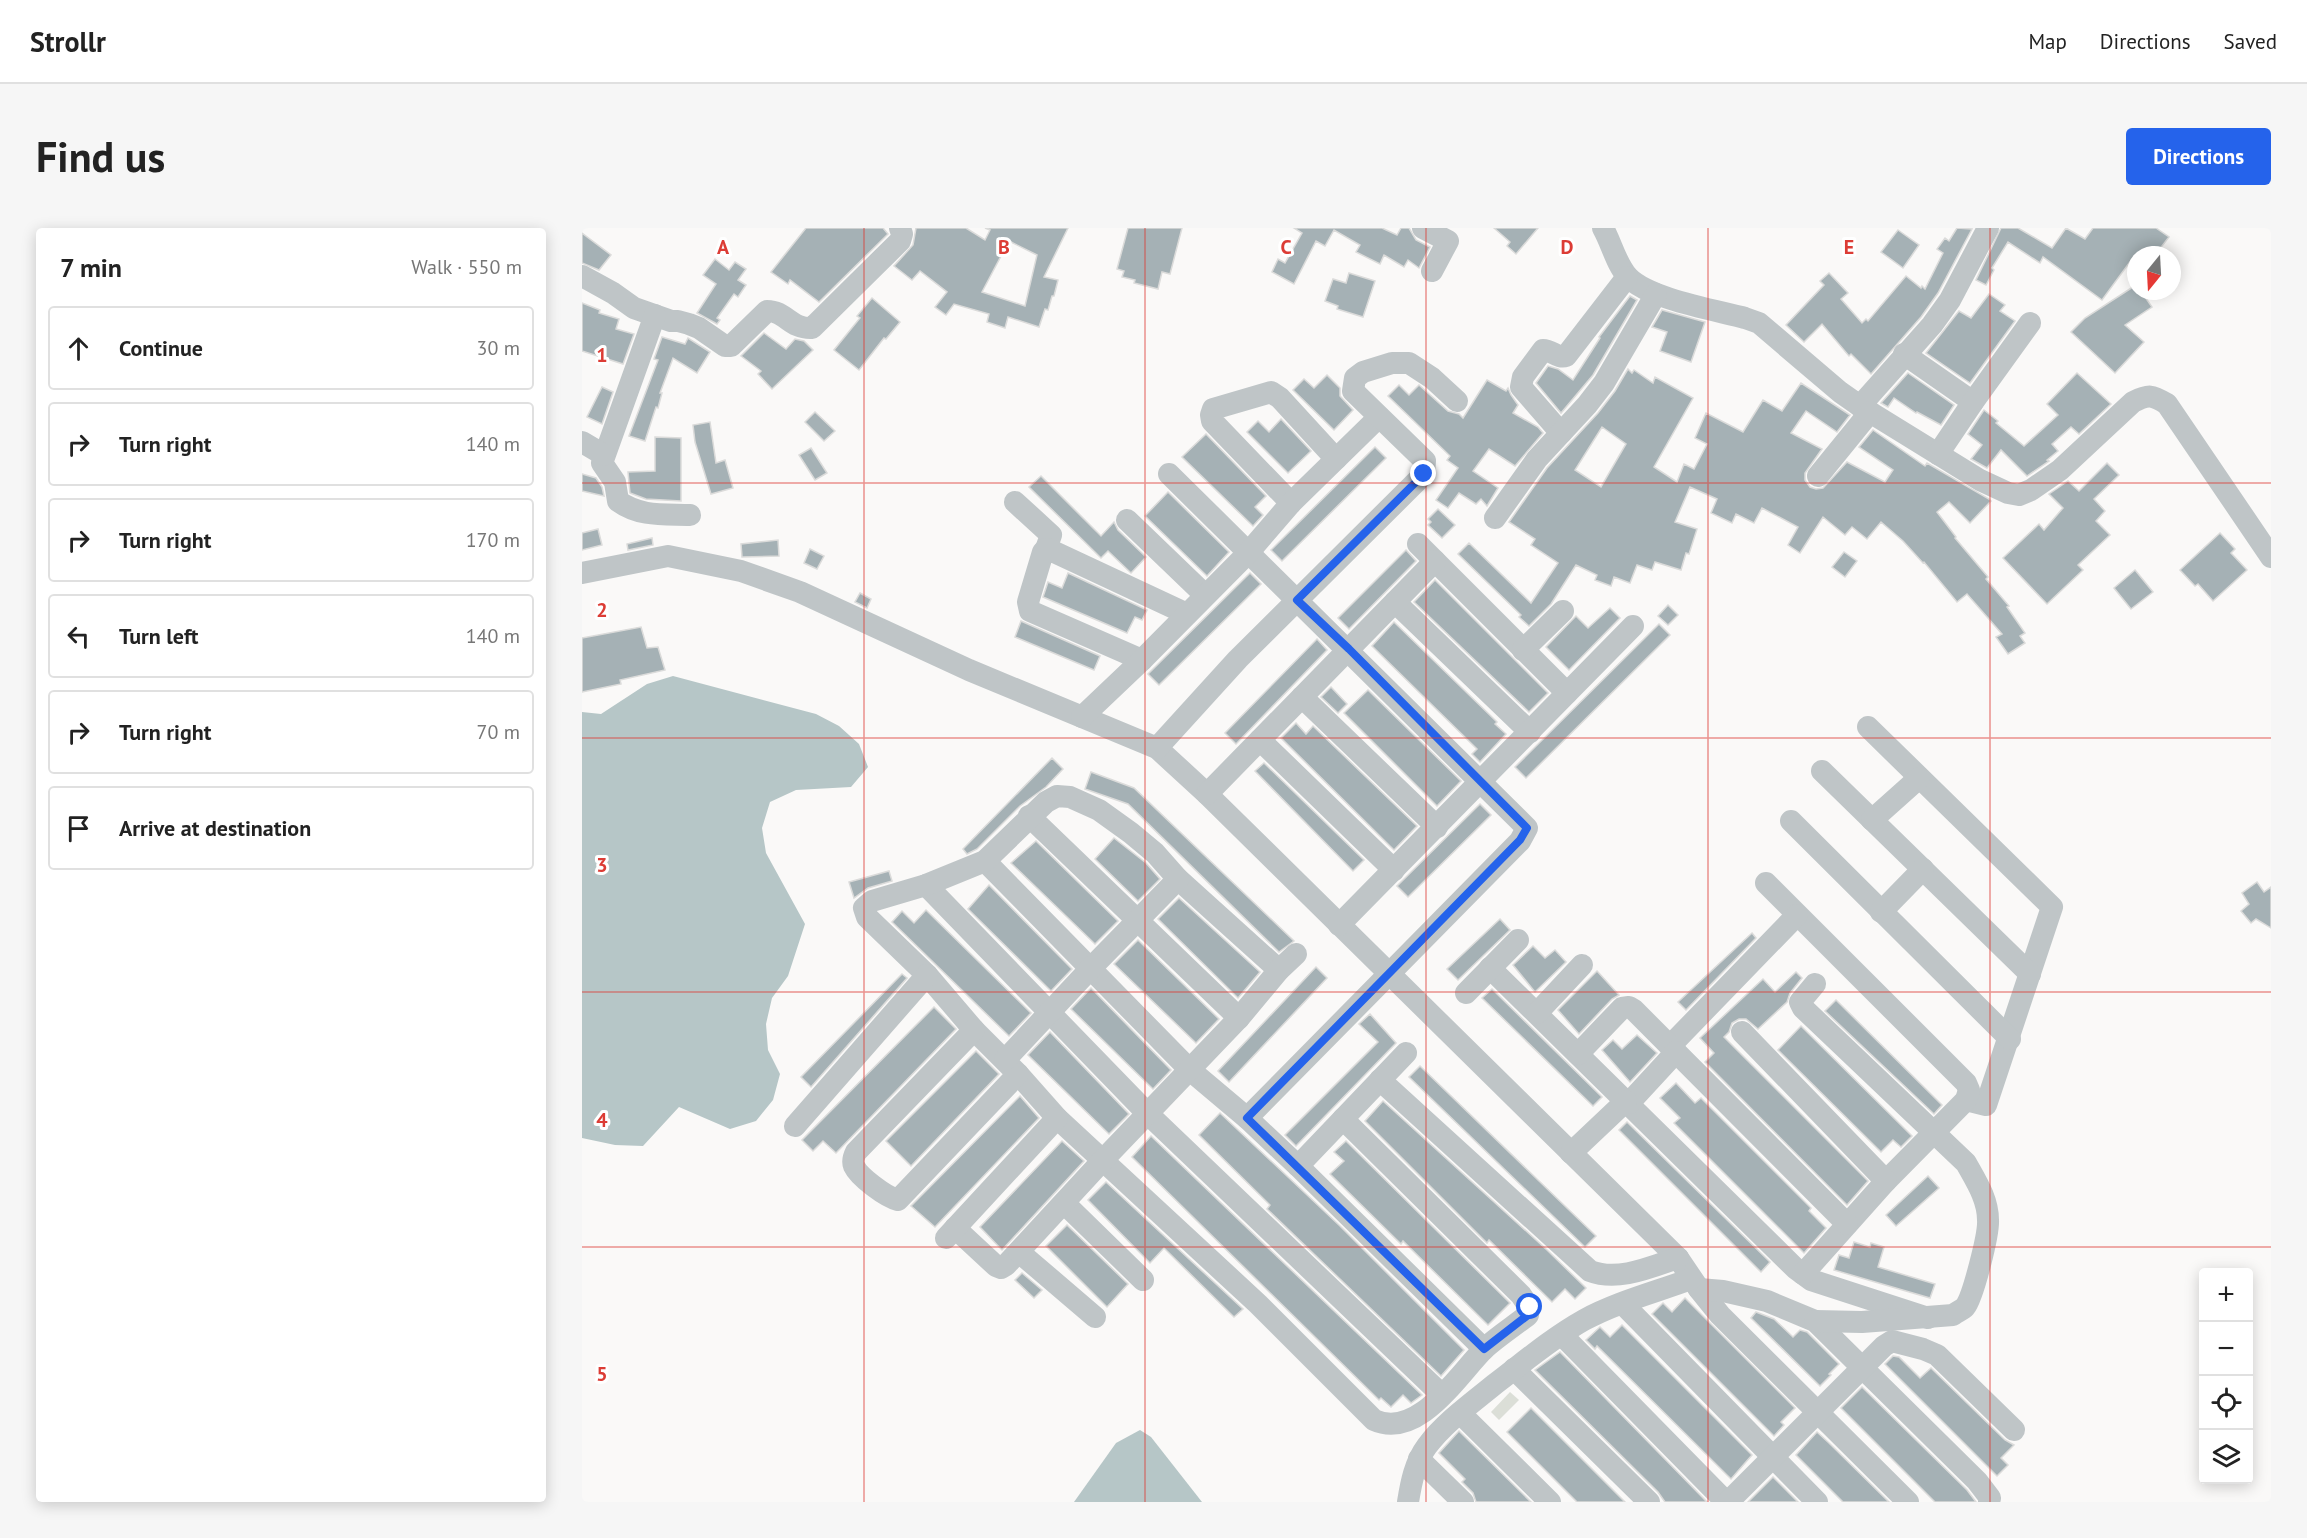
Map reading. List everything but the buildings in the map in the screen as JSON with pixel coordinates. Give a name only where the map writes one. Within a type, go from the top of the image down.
[{"type":"street","points":[[582,276],[634,308],[699,328],[725,346],[731,346],[767,312],[778,313],[799,328],[812,328],[900,241],[902,234],[900,228]]},
{"type":"street","points":[[1423,228],[1448,241],[1432,271]]},
{"type":"street","points":[[1603,228],[1621,267],[1627,277],[1636,284],[1656,294],[1758,323],[1840,392],[1996,489],[2019,495],[2031,490],[2060,470],[2133,402],[2143,397],[2153,396],[2167,404],[2271,557]]},
{"type":"street","points":[[1818,476],[1904,354],[1932,325],[1950,300],[1988,228]]},
{"type":"street","points":[[1561,433],[1521,387],[1523,377],[1543,350],[1548,350],[1561,357],[1566,356],[1627,277]]},
{"type":"street","points":[[1495,518],[1537,459],[1604,383],[1656,294]]},
{"type":"street","points":[[655,315],[602,463],[615,482],[618,501],[626,507],[655,515],[690,515]]},
{"type":"street","points":[[1938,454],[2030,323]]},
{"type":"street","points":[[1904,354],[1973,402]]},
{"type":"street","points":[[1157,748],[1238,659],[1424,474],[1425,461],[1353,391],[1355,378],[1363,372],[1392,363],[1409,363],[1457,401]]},
{"type":"street","points":[[1291,503],[1212,421],[1211,415],[1214,409],[1271,392],[1280,398],[1336,459]]},
{"type":"street","points":[[1082,717],[1248,553],[1291,503],[1379,417]]},
{"type":"street","points":[[582,442],[604,455]]},
{"type":"street","points":[[1169,474],[1349,649],[1527,828],[1520,840],[1247,1118]]},
{"type":"street","points":[[1015,502],[1052,535],[1046,549],[1042,552],[1028,602],[1030,611],[1142,660]]},
{"type":"street","points":[[1127,520],[1206,595]]},
{"type":"street","points":[[1418,544],[1567,693]]},
{"type":"street","points":[[1046,549],[1187,614]]},
{"type":"street","points":[[582,573],[668,556],[741,571],[800,592],[869,626],[1157,748],[1207,794],[1678,1258],[1720,1315],[1908,1502]]},
{"type":"street","points":[[1207,794],[1435,561]]},
{"type":"street","points":[[1395,602],[1530,732]]},
{"type":"street","points":[[1523,650],[1563,611]]},
{"type":"street","points":[[1338,925],[1633,626]]},
{"type":"street","points":[[1302,697],[1437,827]]},
{"type":"street","points":[[1868,727],[2052,907],[2010,1039],[1986,1105],[1966,1100]]},
{"type":"street","points":[[1260,740],[1394,870]]},
{"type":"street","points":[[1821,771],[2030,974]]},
{"type":"street","points":[[1872,820],[1919,778]]},
{"type":"street","points":[[1279,970],[1178,879],[1155,853],[1131,832],[1099,810],[1070,797],[1058,796],[1046,802],[985,861],[926,885],[872,901],[864,908],[867,917],[927,975],[974,1030],[1057,1118],[1258,1304],[1374,1420],[1384,1425],[1400,1424],[1421,1415],[1484,1349],[1528,1315],[1530,1307],[1343,1119]]},
{"type":"street","points":[[1029,816],[1239,1018]]},
{"type":"street","points":[[1791,821],[2010,1039]]},
{"type":"street","points":[[985,861],[1190,1070],[1247,1118],[1298,1166],[1484,1349]]},
{"type":"street","points":[[1881,912],[1923,869]]},
{"type":"street","points":[[974,1030],[856,1152],[853,1159],[855,1167],[889,1198],[898,1200],[1011,1067],[1050,1014],[1090,969],[1178,879]]},
{"type":"street","points":[[1766,883],[1966,1083],[1969,1090],[1966,1100],[1886,1180],[1803,1274]]},
{"type":"street","points":[[926,885],[1147,1113],[1442,1395]]},
{"type":"street","points":[[1571,1153],[1627,1102],[1797,915]]},
{"type":"street","points":[[1466,993],[1518,940]]},
{"type":"street","points":[[1057,1118],[950,1233],[1001,1268],[1019,1252],[1147,1113],[1239,1018],[1279,970],[1296,954]]},
{"type":"street","points":[[1536,1013],[1582,965]]},
{"type":"street","points":[[1490,968],[1788,1262],[1810,1280],[1928,1318]]},
{"type":"street","points":[[795,1126],[927,975]]},
{"type":"street","points":[[1815,984],[1800,1002],[1803,1008],[1966,1163],[1983,1195],[1988,1220],[1986,1238],[1970,1298],[1964,1307],[1953,1315],[1862,1322],[1815,1321]]},
{"type":"street","points":[[1578,1053],[1622,1008],[1625,1006],[1634,1010],[1847,1224]]},
{"type":"street","points":[[1742,1032],[1886,1180]]},
{"type":"street","points":[[1298,1166],[1406,1053]]},
{"type":"street","points":[[1380,1080],[1590,1271],[1608,1275],[1639,1271],[1678,1258]]},
{"type":"street","points":[[1064,1203],[1143,1280]]},
{"type":"street","points":[[1019,1252],[1095,1317]]},
{"type":"street","points":[[1408,1502],[1416,1464],[1427,1446],[1460,1413],[1514,1369],[1585,1320],[1623,1304],[1695,1284],[1767,1301],[1815,1321],[1977,1481],[1987,1492],[1989,1502]]},
{"type":"street","points":[[1623,1304],[1817,1502]]},
{"type":"street","points":[[1562,1335],[1727,1502],[1884,1346],[1892,1341],[1937,1355],[2014,1430]]},
{"type":"street","points":[[1514,1369],[1649,1502]]},
{"type":"street","points":[[1460,1413],[1550,1502]]},
{"type":"street","points":[[1419,1459],[1463,1502]]},
{"type":"shaded area","points":[[673,676],[816,714],[839,726],[859,744],[868,767],[851,787],[796,790],[770,802],[762,828],[766,853],[805,924],[788,976],[772,998],[766,1024],[768,1050],[780,1074],[773,1100],[756,1121],[730,1129],[679,1107],[643,1146],[615,1145],[582,1138],[582,712],[601,714],[647,684]]},
{"type":"shaded area","points":[[1510,1392],[1519,1400],[1499,1420],[1491,1412]]},
{"type":"shaded area","points":[[1140,1430],[1151,1437],[1202,1502],[1074,1502],[1116,1443]]},
{"type":"route","points":[[1424,474],[1297,600],[1349,649],[1527,828],[1520,840],[1247,1118],[1484,1349],[1528,1315],[1530,1307]]}]
